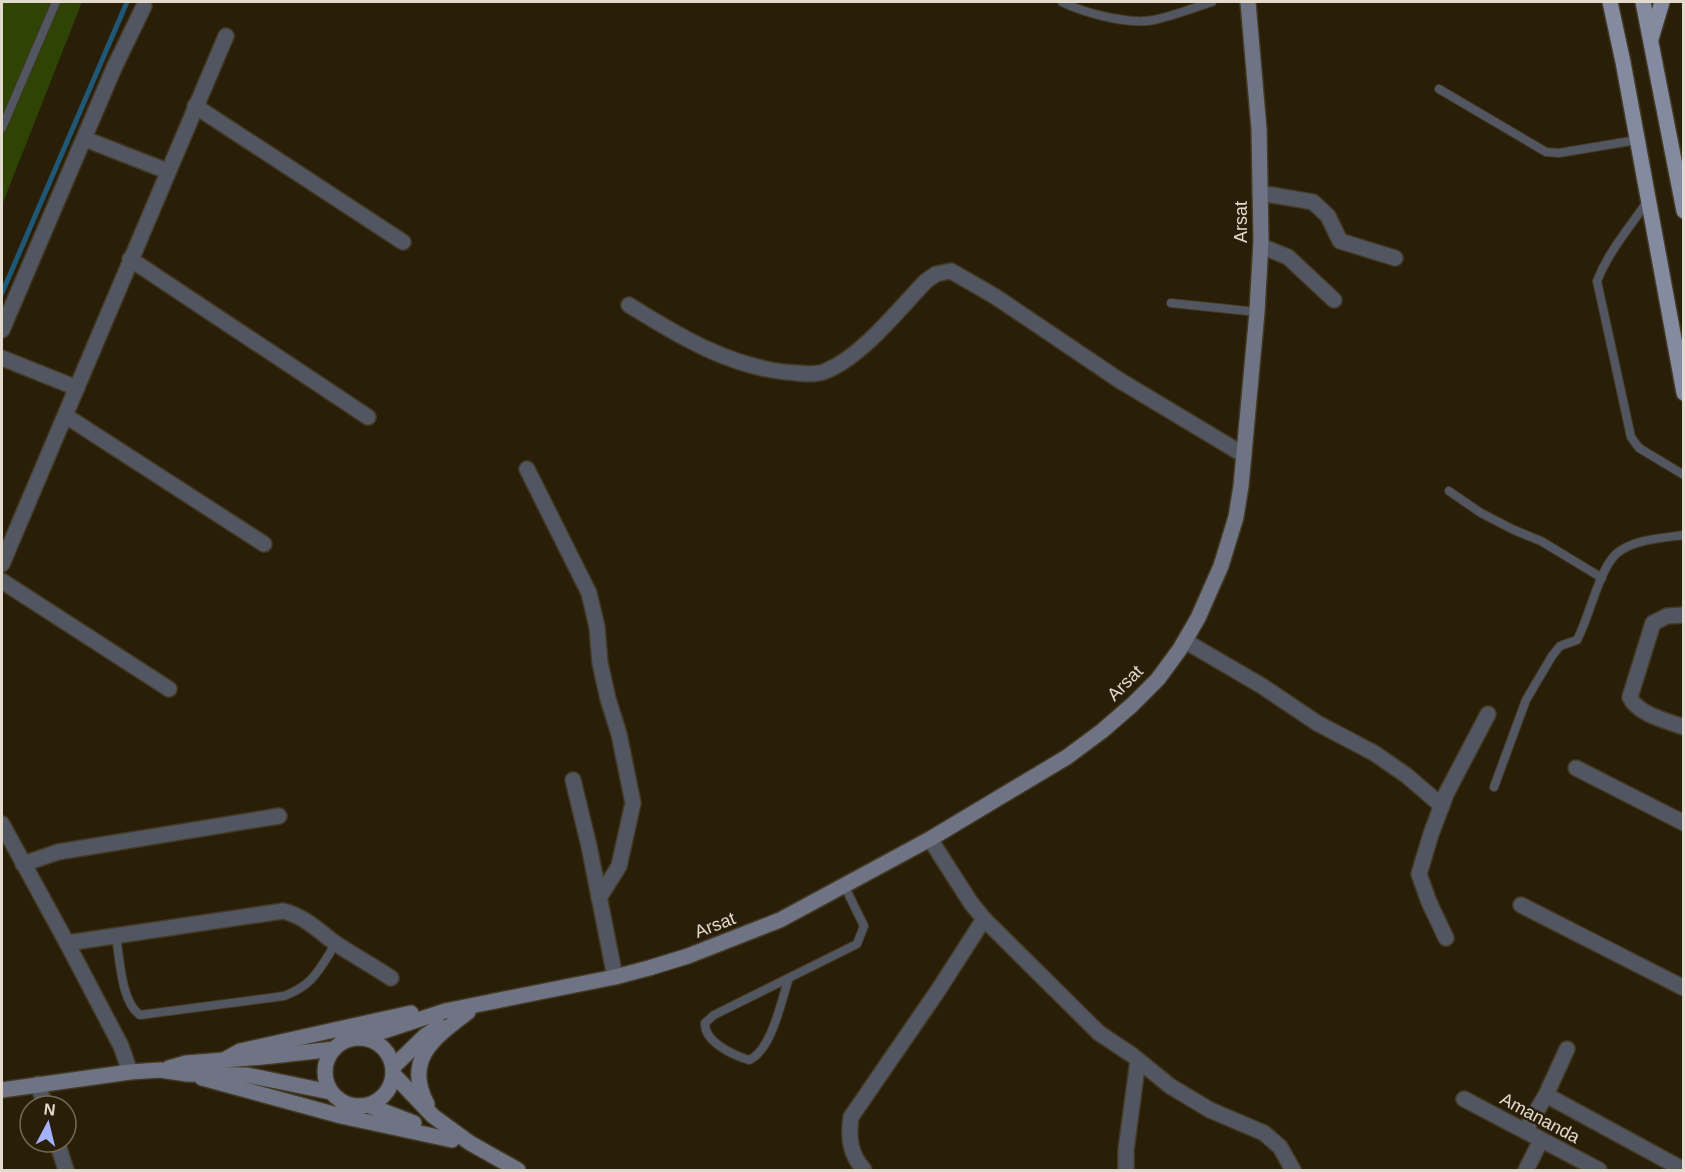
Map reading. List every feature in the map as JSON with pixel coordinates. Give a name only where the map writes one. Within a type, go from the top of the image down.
[{"type":"main road","points":[[1610,2],[1683,393]]},
{"type":"main road","points":[[1643,2],[1683,211]]},
{"type":"main road","points":[[1650,40],[1662,2]]},
{"type":"street","name":"Arsat","points":[[491,1002],[615,977],[688,956],[780,920],[930,839],[1067,757],[1102,731],[1158,679],[1198,618],[1221,566],[1236,517],[1244,456],[1261,246],[1259,129],[1248,2]]},
{"type":"street","points":[[2,330],[114,68],[144,6]]},
{"type":"street","points":[[2,564],[226,36]]},
{"type":"street","points":[[195,106],[403,242]]},
{"type":"street","points":[[85,139],[167,171]]},
{"type":"street","points":[[1260,193],[1313,202],[1328,216],[1340,241],[1395,258]]},
{"type":"street","points":[[1261,246],[1288,257],[1334,300]]},
{"type":"street","points":[[130,259],[368,417]]},
{"type":"street","points":[[629,305],[669,330],[734,362],[773,372],[810,374],[827,372],[851,357],[926,281],[936,274],[951,271],[980,287],[1119,380],[1244,456]]},
{"type":"street","points":[[2,358],[77,388]]},
{"type":"street","points":[[66,416],[264,544]]},
{"type":"street","points":[[527,469],[589,593],[597,627],[600,663],[619,734],[633,803],[619,866],[599,898]]},
{"type":"street","points":[[2,581],[169,689]]},
{"type":"street","points":[[1683,615],[1666,616],[1653,623],[1629,697],[1632,704],[1683,727]]},
{"type":"street","points":[[1185,641],[1262,686],[1317,723],[1374,753],[1406,775],[1442,806]]},
{"type":"street","points":[[1446,938],[1419,874],[1442,806],[1488,714]]},
{"type":"street","points":[[1576,768],[1683,823]]},
{"type":"street","points":[[573,780],[589,846],[615,977]]},
{"type":"street","points":[[23,864],[58,852],[279,816]]},
{"type":"street","points":[[2,824],[68,943],[121,1046],[130,1072]]},
{"type":"street","points":[[930,839],[970,903],[1099,1033],[1170,1086],[1210,1110],[1264,1133],[1280,1147],[1293,1170]]},
{"type":"street","points":[[1521,904],[1683,988]]},
{"type":"street","points":[[68,943],[283,911],[304,920],[391,978]]},
{"type":"street","points":[[864,1170],[855,1159],[849,1139],[851,1117],[984,919]]},
{"type":"street","points":[[222,1060],[240,1051],[392,1017],[445,1011],[491,1002]]},
{"type":"street","points":[[370,1106],[383,1097],[390,1088],[394,1071],[426,1035],[449,1020],[491,1002]]},
{"type":"street","points":[[363,1038],[445,1011]]},
{"type":"street","points":[[434,1116],[419,1089],[419,1067],[422,1057],[437,1037],[468,1012]]},
{"type":"street","points":[[2,1090],[160,1070],[186,1064],[334,1048],[352,1038],[363,1038],[383,1047],[390,1056],[394,1071],[434,1116],[470,1143],[518,1170]]},
{"type":"street","points":[[334,1048],[327,1059],[325,1070],[330,1092],[338,1099],[347,1105],[370,1106],[452,1140]]},
{"type":"street","points":[[1525,1131],[1546,1095],[1567,1049]]},
{"type":"street","points":[[1126,1170],[1126,1150],[1138,1060]]},
{"type":"street","points":[[160,1070],[188,1074],[247,1075],[330,1092]]},
{"type":"street","points":[[188,1074],[341,1116],[470,1143]]},
{"type":"street","points":[[38,1084],[41,1094]]},
{"type":"street","points":[[1546,1095],[1683,1170]]},
{"type":"street","name":"Amananda","points":[[1464,1099],[1599,1170]]},
{"type":"street","points":[[1526,1170],[1541,1140]]},
{"type":"street","points":[[61,1154],[66,1170]]},
{"type":"lane","points":[[2,128],[56,2]]},
{"type":"lane","points":[[1062,2],[1117,19],[1152,20],[1212,2]]},
{"type":"lane","points":[[1438,89],[1546,152],[1558,153],[1637,140]]},
{"type":"lane","points":[[1648,201],[1614,246],[1597,281],[1631,437],[1640,448],[1683,475]]},
{"type":"lane","points":[[1171,303],[1257,312]]},
{"type":"lane","points":[[1449,491],[1481,513],[1541,541],[1602,578]]},
{"type":"lane","points":[[1494,787],[1526,700],[1560,646],[1577,640],[1602,578],[1615,555],[1626,548],[1652,540],[1683,535]]},
{"type":"lane","points":[[789,978],[768,1040],[755,1057],[749,1060],[740,1057],[715,1042],[708,1034],[705,1023],[714,1015],[789,978],[857,945],[864,926],[844,885]]},
{"type":"lane","points":[[116,937],[124,988],[130,1005],[140,1015],[285,996],[301,990],[315,976],[336,943]]},
{"type":"green space","points":[[2,2],[82,2],[2,205]]},
{"type":"waterway","points":[[2,293],[127,2]]}]
